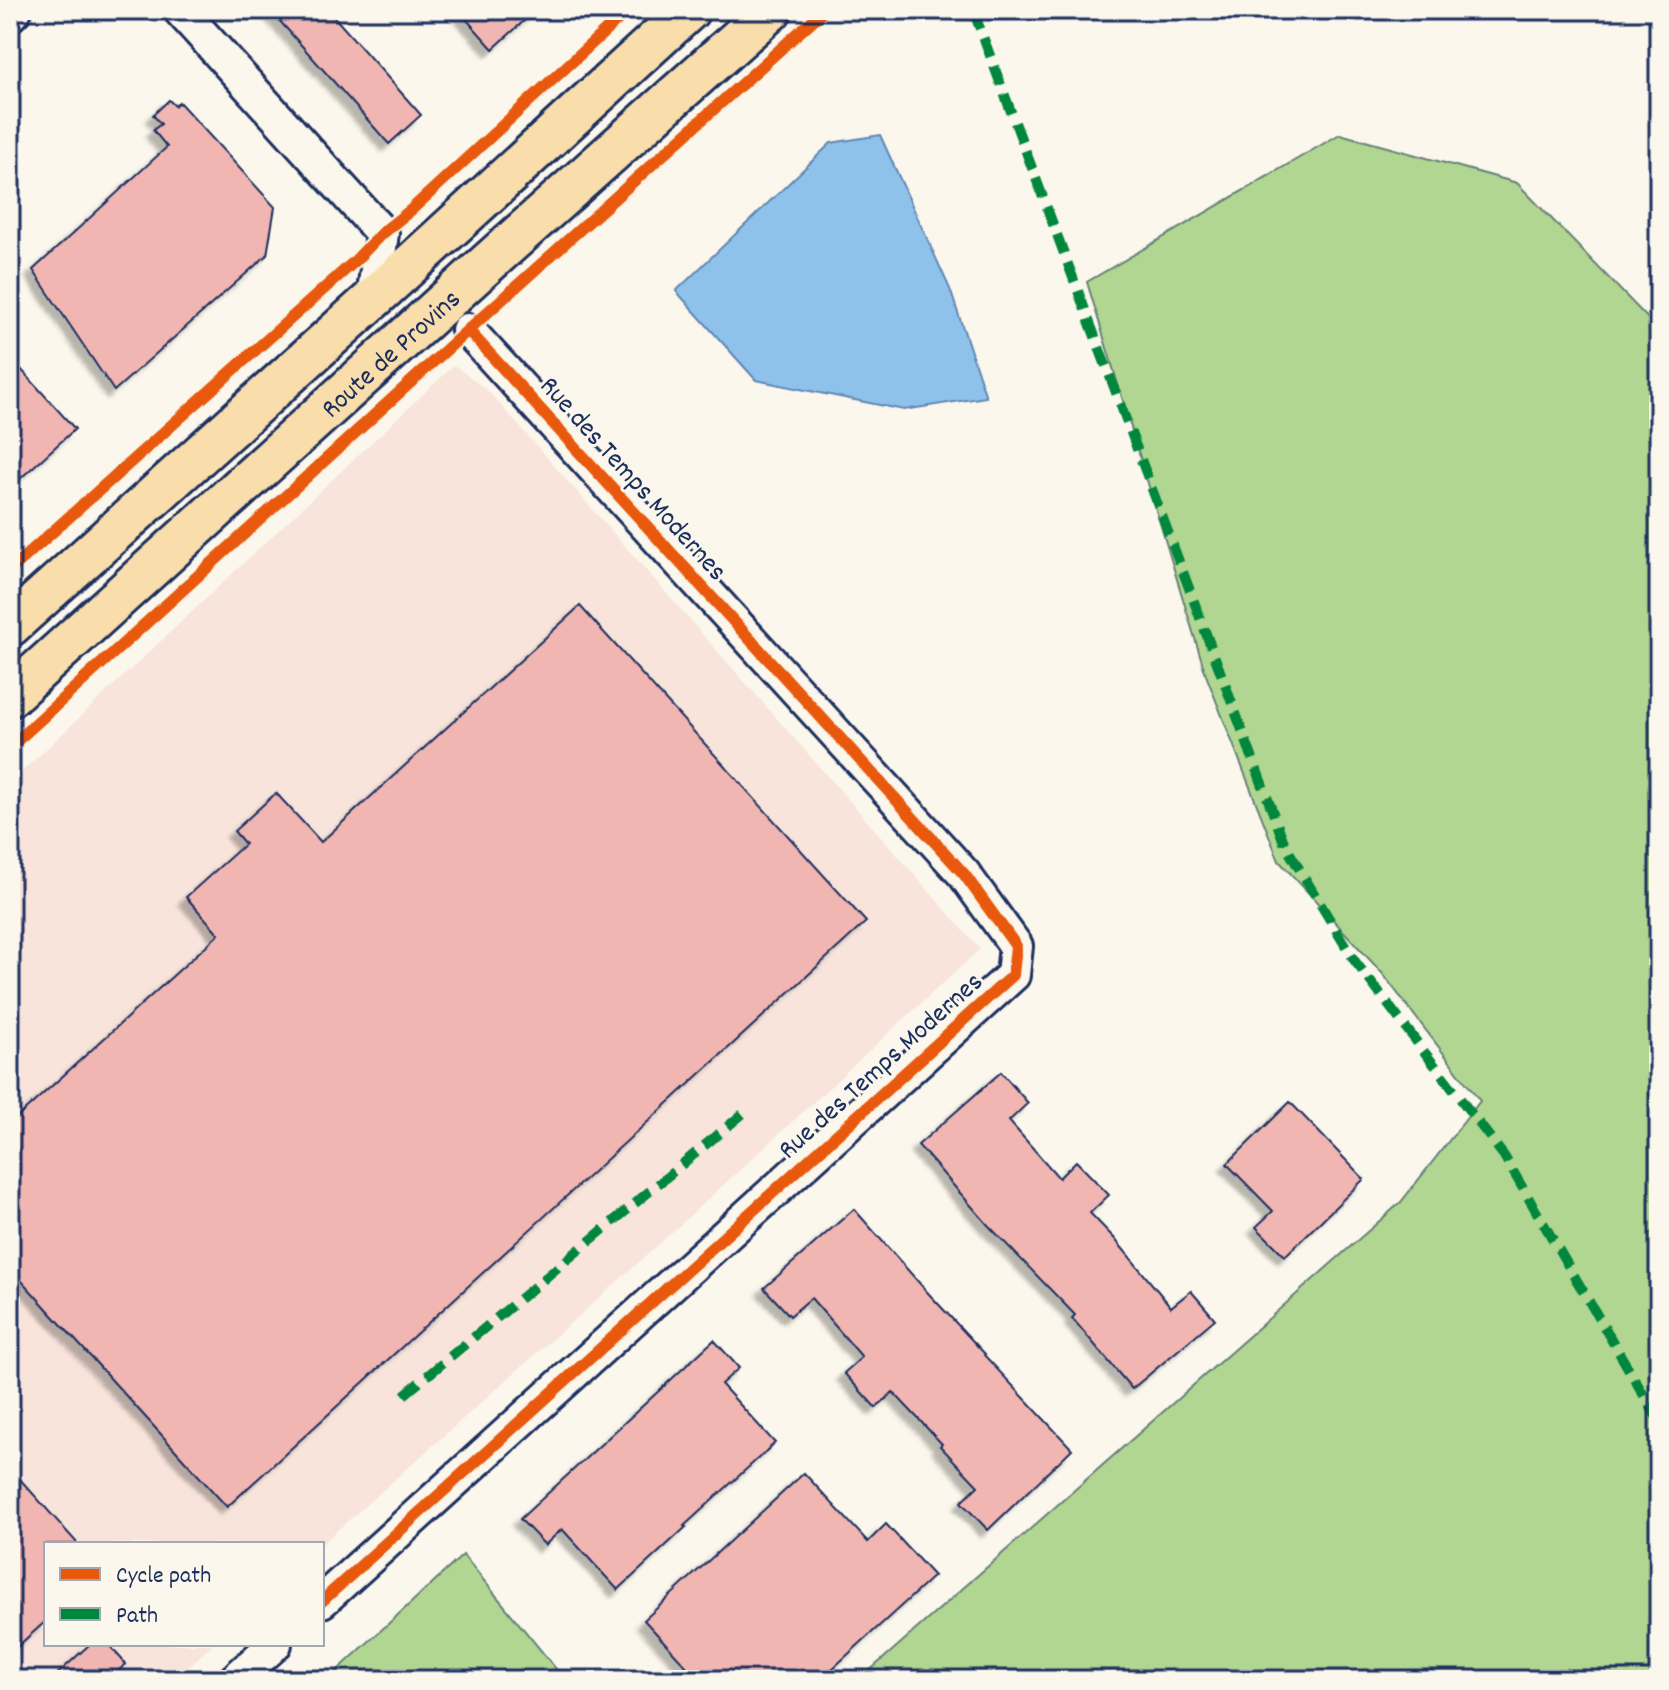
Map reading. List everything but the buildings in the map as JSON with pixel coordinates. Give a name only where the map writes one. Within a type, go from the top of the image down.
[{"type":"main road","name":"Route de Provins","points":[[10,626],[689,10]]},
{"type":"main road","name":"Route de Provins","points":[[10,696],[771,10]]},
{"type":"street","points":[[10,15],[15,10]]},
{"type":"street","points":[[180,10],[382,233],[445,234]]},
{"type":"street","points":[[373,299],[382,233]]},
{"type":"street","points":[[405,338],[468,330],[480,288],[480,270]]},
{"type":"street","name":"Rue des Temps Modernes","points":[[324,1599],[1013,975],[1016,946],[964,874],[468,330]]},
{"type":"street","points":[[235,1680],[273,1646]]},
{"type":"shaded area","points":[[454,365],[489,392],[980,949],[645,1257],[324,1542],[44,1542],[44,1646],[211,1646],[174,1680],[10,1680],[10,783]]},
{"type":"green space","points":[[1340,134],[1517,183],[1659,330],[1659,1680],[859,1680],[1401,1202],[1480,1101],[1382,973],[1279,861],[1206,675],[1087,282]]},
{"type":"green space","points":[[463,1555],[565,1680],[327,1680]]},
{"type":"water","points":[[880,135],[950,289],[986,397],[904,410],[756,380],[676,291],[831,143]]},
{"type":"marked path","points":[[973,10],[1285,845],[1354,960],[1504,1156],[1659,1421]]},
{"type":"marked path","points":[[404,1395],[745,1112]]},
{"type":"cycle path","points":[[10,570],[355,261],[628,10]]},
{"type":"cycle path","points":[[10,747],[824,10]]},
{"type":"cycle path","points":[[324,1599],[1013,975],[1016,946],[964,874],[468,330]]}]
